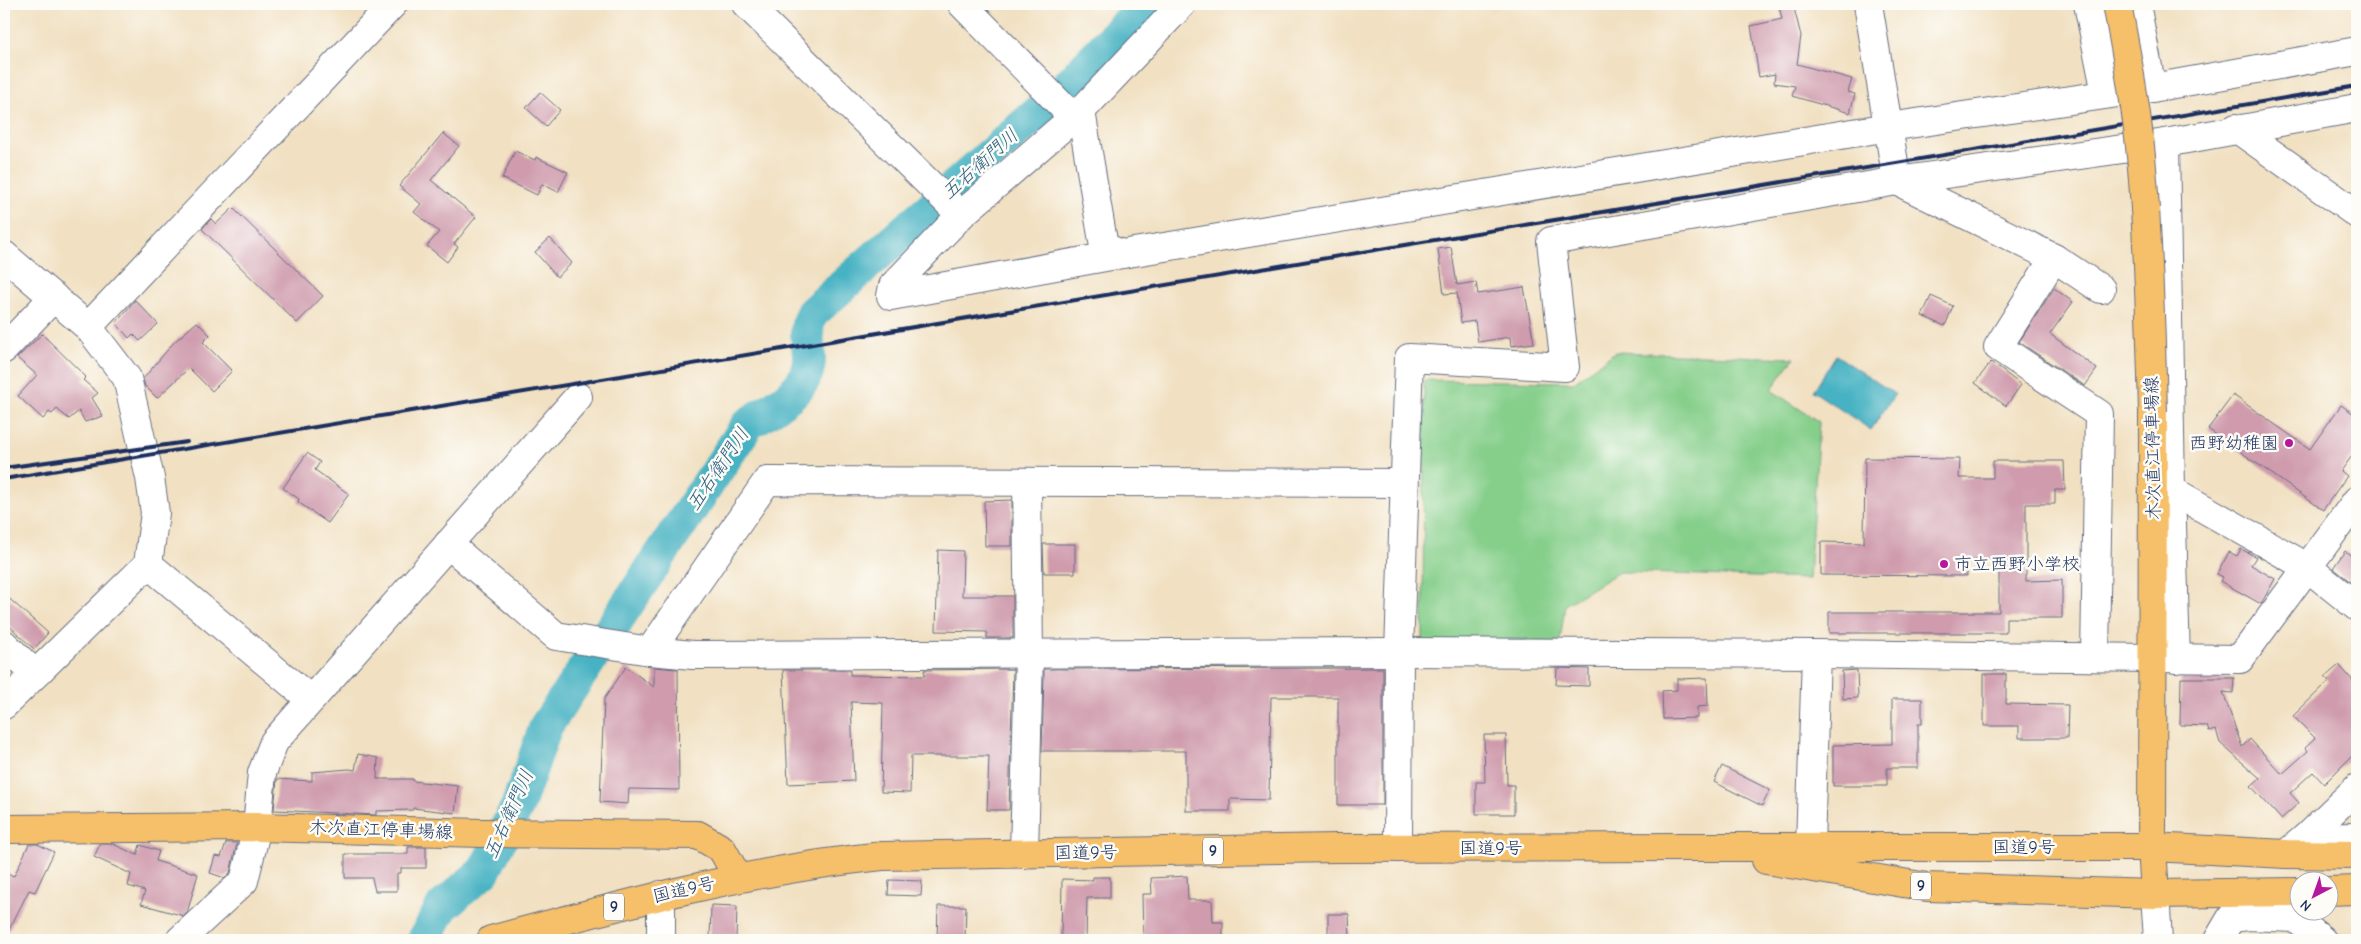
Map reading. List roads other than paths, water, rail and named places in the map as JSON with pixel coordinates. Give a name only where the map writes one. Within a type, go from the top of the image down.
[{"type":"main road","name":"木次直江停車場線","points":[[2116,4],[2131,81],[2143,178],[2150,295],[2153,412],[2165,659],[2152,847],[2155,894]]},
{"type":"main road","name":"木次直江停車場線","points":[[4,829],[257,827],[482,833],[698,835],[722,849],[738,878]]},
{"type":"main road","name":"国道9号","points":[[491,940],[661,894],[824,862],[882,856],[1398,848],[2296,846],[2357,855]]},
{"type":"main road","name":"国道9号","points":[[1691,847],[1926,887],[2155,894],[2288,892]]},
{"type":"main road","points":[[2338,891],[2357,890]]},
{"type":"street","points":[[88,327],[394,4]]},
{"type":"street","points":[[746,4],[960,215]]},
{"type":"street","points":[[962,4],[1068,112],[1081,111]]},
{"type":"street","points":[[1182,4],[1081,111],[960,215],[893,286],[891,296],[1122,254],[1889,127],[2106,93],[2152,88],[2357,51]]},
{"type":"street","points":[[1868,4],[1897,181]]},
{"type":"street","points":[[2088,4],[2106,93]]},
{"type":"street","points":[[2136,4],[2152,88]]},
{"type":"street","points":[[1398,848],[1399,652],[1409,358],[1565,367],[1551,241],[1897,181],[2165,144],[2236,128],[2357,108]]},
{"type":"street","points":[[1081,111],[1104,247],[1122,254]]},
{"type":"street","points":[[2236,128],[2357,214]]},
{"type":"street","points":[[2165,144],[2171,490],[2165,659]]},
{"type":"street","points":[[1897,181],[2054,258],[2101,289]]},
{"type":"street","points":[[4,255],[88,327],[127,378],[150,478],[155,513],[148,564],[4,705]]},
{"type":"street","points":[[2054,258],[1998,347],[2099,414],[2095,656]]},
{"type":"street","points":[[4,349],[54,297]]},
{"type":"street","points":[[180,940],[244,881],[257,827],[262,773],[274,742],[578,396]]},
{"type":"street","points":[[650,651],[767,481],[1404,483]]},
{"type":"street","points":[[1024,854],[1029,654],[1027,482]]},
{"type":"street","points":[[2171,490],[2307,567],[2357,608]]},
{"type":"street","points":[[448,544],[556,636],[650,651],[693,655],[1399,652],[2095,656],[2165,659],[2240,659],[2357,500]]},
{"type":"street","points":[[148,564],[310,700]]},
{"type":"street","points":[[4,644],[35,674]]},
{"type":"street","points":[[1810,847],[1816,654]]},
{"type":"street","points":[[2296,846],[2357,788]]},
{"type":"street","points":[[2296,846],[2357,837]]},
{"type":"street","points":[[661,894],[661,940]]},
{"type":"street","points":[[2155,894],[2158,940]]},
{"type":"street","points":[[2218,940],[2231,918],[2249,916],[2295,918],[2303,935]]},
{"type":"water","points":[[1836,355],[1895,394],[1871,430],[1813,391]]},
{"type":"waterway","name":"五右衛門川","points":[[424,940],[442,907],[484,871],[518,805],[546,726],[748,424],[789,396],[804,378],[808,368],[809,355],[807,329],[812,313],[1061,92],[1145,4]]},
{"type":"railway","points":[[4,479],[2357,86]]},
{"type":"railway","points":[[4,468],[187,442]]},
{"type":"place","name":"西野幼稚園","points":[[2289,443]]},
{"type":"place","name":"市立西野小学校","points":[[1944,564]]}]
